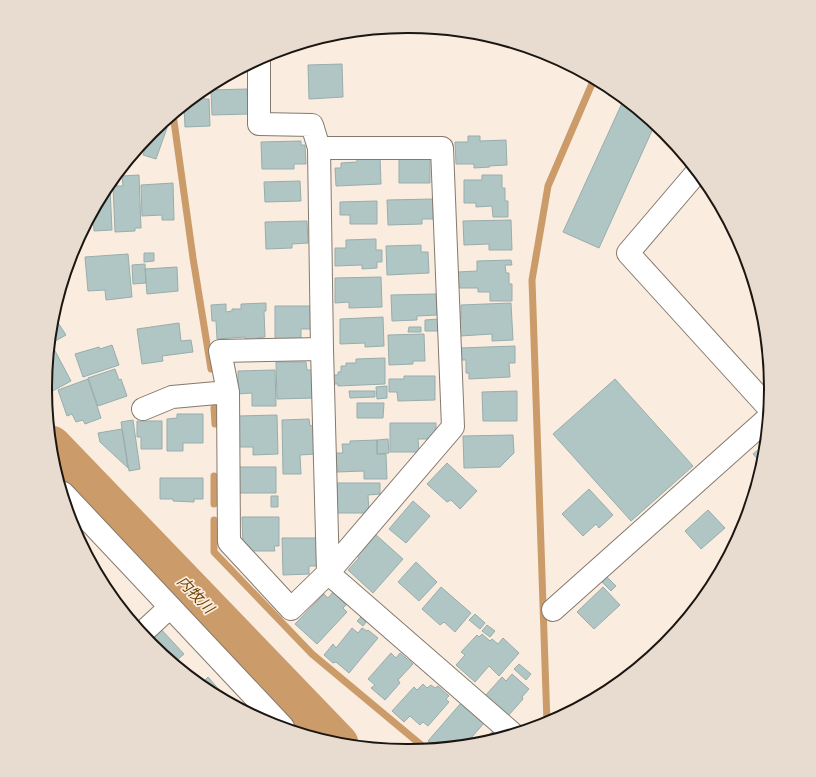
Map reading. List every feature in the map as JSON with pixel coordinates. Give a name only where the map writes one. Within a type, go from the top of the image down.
[{"type":"street","points":[[259,66],[259,124],[312,125],[319,148],[322,349],[328,573],[508,730]]},
{"type":"street","points":[[319,148],[442,148],[453,427],[328,573],[291,609],[229,542],[228,392],[220,351],[322,349]]},
{"type":"street","points":[[693,176],[628,253],[763,402]]},
{"type":"street","points":[[143,409],[172,396],[228,392]]},
{"type":"street","points":[[553,610],[761,425]]},
{"type":"street","points":[[70,501],[169,608],[250,704],[260,711]]},
{"type":"street","points":[[146,629],[169,608]]},
{"type":"building","points":[[342,64],[343,97],[309,99],[308,65]]},
{"type":"building","points":[[247,89],[248,114],[212,115],[211,92],[215,90]]},
{"type":"building","points":[[204,97],[204,99],[209,99],[210,126],[185,127],[184,112]]},
{"type":"building","points":[[622,104],[652,130],[599,248],[563,232]]},
{"type":"building","points":[[167,128],[156,159],[143,155],[145,150]]},
{"type":"building","points":[[468,136],[480,136],[480,141],[506,140],[507,165],[474,168],[474,164],[456,164],[455,142],[468,142]]},
{"type":"building","points":[[301,141],[301,145],[305,145],[306,164],[294,164],[294,169],[262,169],[261,142]]},
{"type":"building","points":[[380,156],[381,184],[336,186],[335,168],[341,168],[341,163],[357,162],[357,157]]},
{"type":"building","points":[[430,157],[430,183],[399,183],[399,158]]},
{"type":"building","points":[[139,175],[141,228],[135,228],[135,231],[115,232],[113,189],[116,186],[123,186],[123,176]]},
{"type":"building","points":[[482,175],[502,175],[502,188],[505,188],[505,201],[508,201],[508,217],[493,217],[492,206],[476,207],[476,203],[464,203],[464,180],[482,180]]},
{"type":"building","points":[[300,181],[301,201],[265,202],[264,182]]},
{"type":"building","points":[[173,183],[174,220],[162,220],[162,215],[142,216],[141,185]]},
{"type":"building","points":[[110,194],[112,230],[94,231],[94,223]]},
{"type":"building","points":[[433,199],[433,219],[422,219],[422,224],[388,225],[387,200]]},
{"type":"building","points":[[377,201],[377,224],[350,224],[350,215],[340,215],[340,202]]},
{"type":"building","points":[[511,220],[512,250],[489,250],[489,244],[464,245],[463,221]]},
{"type":"building","points":[[307,221],[308,243],[292,244],[292,248],[266,249],[265,222]]},
{"type":"building","points":[[376,239],[376,250],[382,250],[382,262],[377,262],[377,268],[362,269],[362,265],[335,266],[335,248],[346,248],[346,240]]},
{"type":"building","points":[[421,245],[421,252],[428,252],[429,273],[387,275],[386,246]]},
{"type":"building","points":[[144,253],[154,253],[154,261],[144,262]]},
{"type":"building","points":[[128,254],[132,297],[106,300],[105,290],[88,291],[85,257]]},
{"type":"building","points":[[511,260],[512,265],[505,265],[506,273],[509,273],[509,284],[512,284],[512,301],[490,301],[490,292],[478,292],[478,288],[459,288],[458,272],[477,271],[477,261]]},
{"type":"building","points":[[145,264],[146,283],[133,284],[132,265]]},
{"type":"building","points":[[177,267],[178,291],[147,294],[145,269]]},
{"type":"building","points":[[381,277],[382,307],[349,308],[349,302],[335,303],[335,278]]},
{"type":"building","points":[[436,294],[437,315],[417,316],[417,320],[392,321],[391,295]]},
{"type":"building","points":[[266,303],[266,311],[264,311],[265,337],[257,338],[258,340],[246,341],[245,337],[217,339],[216,321],[212,321],[211,305],[226,304],[226,312],[232,311],[232,309],[241,309],[241,304]]},
{"type":"building","points":[[511,303],[513,340],[492,341],[492,334],[460,336],[459,318],[461,318],[461,305]]},
{"type":"building","points":[[275,306],[311,306],[311,329],[301,329],[301,339],[275,339]]},
{"type":"building","points":[[383,317],[384,346],[365,347],[365,343],[340,344],[340,319]]},
{"type":"building","points":[[438,319],[438,331],[425,331],[425,320]]},
{"type":"building","points":[[58,323],[66,335],[56,341]]},
{"type":"building","points":[[179,323],[181,341],[191,340],[193,352],[162,356],[163,361],[142,364],[137,329]]},
{"type":"building","points":[[409,327],[421,327],[421,332],[408,332]]},
{"type":"building","points":[[424,334],[425,361],[413,361],[413,364],[389,365],[388,335]]},
{"type":"building","points":[[112,345],[119,365],[83,377],[75,354]]},
{"type":"building","points":[[515,346],[515,363],[509,363],[510,377],[469,379],[469,373],[466,373],[466,360],[461,360],[460,348]]},
{"type":"building","points":[[55,351],[71,381],[52,391]]},
{"type":"building","points":[[385,358],[385,384],[338,386],[338,384],[334,384],[333,375],[338,375],[338,372],[341,372],[341,366],[346,366],[346,363],[356,363],[356,359]]},
{"type":"building","points":[[276,362],[306,362],[307,370],[314,370],[314,398],[277,399]]},
{"type":"building","points":[[115,369],[119,380],[121,379],[127,396],[98,406],[88,378]]},
{"type":"building","points":[[275,370],[276,406],[252,406],[252,393],[238,394],[238,371]]},
{"type":"building","points":[[404,376],[435,376],[435,400],[398,401],[397,392],[389,392],[389,379],[404,379]]},
{"type":"building","points":[[88,379],[101,418],[85,424],[83,420],[76,422],[72,414],[67,416],[58,390]]},
{"type":"building","points":[[615,379],[693,466],[631,521],[553,434]]},
{"type":"building","points":[[387,386],[387,398],[377,399],[376,387]]},
{"type":"building","points":[[349,391],[375,391],[375,397],[350,398]]},
{"type":"building","points":[[517,391],[517,421],[483,421],[482,392]]},
{"type":"building","points":[[357,403],[384,403],[383,418],[357,418]]},
{"type":"building","points":[[177,414],[203,414],[203,443],[183,443],[183,451],[167,451],[167,419],[177,418]]},
{"type":"building","points":[[277,415],[278,454],[253,455],[253,447],[239,447],[238,416]]},
{"type":"building","points":[[309,419],[310,426],[314,425],[315,454],[300,455],[301,474],[283,474],[282,420]]},
{"type":"building","points":[[133,420],[140,469],[129,471],[121,422]]},
{"type":"building","points":[[137,421],[162,421],[162,449],[141,449],[141,437],[137,437]]},
{"type":"building","points":[[390,423],[436,423],[436,439],[418,439],[419,452],[390,452]]},
{"type":"building","points":[[122,429],[128,468],[100,442],[98,433]]},
{"type":"building","points":[[513,435],[514,453],[500,467],[464,468],[463,436]]},
{"type":"building","points":[[388,439],[389,453],[377,454],[377,440]]},
{"type":"building","points":[[377,440],[377,454],[386,454],[387,479],[364,479],[364,471],[337,472],[336,453],[343,453],[342,444],[350,444],[350,441]]},
{"type":"building","points":[[758,450],[757,458],[753,454]]},
{"type":"building","points":[[447,463],[477,491],[460,509],[451,500],[447,502],[427,484]]},
{"type":"building","points":[[238,467],[276,467],[276,493],[239,493]]},
{"type":"building","points":[[160,478],[203,478],[203,499],[194,499],[194,502],[160,499]]},
{"type":"building","points":[[337,483],[380,483],[380,494],[368,495],[369,513],[337,513]]},
{"type":"building","points":[[589,489],[613,515],[599,528],[596,524],[583,536],[562,514]]},
{"type":"building","points":[[271,496],[278,496],[278,507],[271,507]]},
{"type":"building","points":[[413,501],[430,516],[406,543],[389,529]]},
{"type":"building","points":[[708,510],[725,528],[701,549],[685,531]]},
{"type":"building","points":[[242,517],[279,517],[279,546],[274,546],[275,551],[250,551],[250,547],[243,547]]},
{"type":"building","points":[[375,534],[403,559],[373,593],[348,570],[359,558],[356,555]]},
{"type":"building","points":[[282,538],[318,538],[318,566],[309,566],[309,574],[283,575]]},
{"type":"building","points":[[416,562],[437,582],[419,601],[398,582]]},
{"type":"building","points":[[607,577],[616,586],[611,591],[602,582]]},
{"type":"building","points":[[441,587],[471,613],[455,632],[444,622],[440,625],[422,609]]},
{"type":"building","points":[[603,587],[620,605],[594,629],[577,612]]},
{"type":"building","points":[[333,592],[346,605],[343,608],[347,612],[317,644],[295,624],[324,594],[328,598]]},
{"type":"building","points":[[475,614],[485,623],[480,629],[469,620]]},
{"type":"building","points":[[361,617],[366,622],[363,626],[357,621]]},
{"type":"building","points":[[487,625],[495,631],[490,637],[482,631]]},
{"type":"building","points":[[159,627],[184,654],[178,659],[151,634]]},
{"type":"building","points":[[352,628],[358,633],[362,628],[367,631],[368,630],[378,638],[349,673],[336,662],[333,663],[324,655],[333,644],[336,648]]},
{"type":"building","points":[[482,634],[490,641],[492,639],[498,644],[503,638],[519,653],[499,676],[489,666],[475,682],[456,665],[465,655],[461,652],[477,635],[479,637]]},
{"type":"building","points":[[391,653],[396,658],[400,653],[413,664],[398,680],[400,683],[385,700],[371,688],[375,685],[368,679]]},
{"type":"building","points":[[519,664],[531,674],[526,680],[514,669]]},
{"type":"building","points":[[512,674],[529,689],[522,697],[523,699],[508,716],[485,696],[502,677],[506,681]]},
{"type":"building","points":[[208,677],[219,689],[210,684],[205,680]]},
{"type":"building","points":[[423,684],[427,688],[431,685],[435,688],[438,686],[449,696],[446,699],[449,702],[428,726],[423,722],[420,725],[410,716],[404,722],[392,711],[414,687],[417,690]]},
{"type":"building","points":[[461,703],[484,723],[471,738],[431,743],[428,741]]},
{"type":"waterway","points":[[547,716],[532,280],[548,186],[592,84]]},
{"type":"waterway","points":[[174,121],[193,258],[211,369]]},
{"type":"waterway","points":[[214,408],[215,424]]},
{"type":"waterway","name":"内牧川","points":[[58,454],[329,735]]},
{"type":"waterway","points":[[214,476],[214,504]]},
{"type":"waterway","points":[[214,520],[214,552],[312,654],[419,744]]}]
